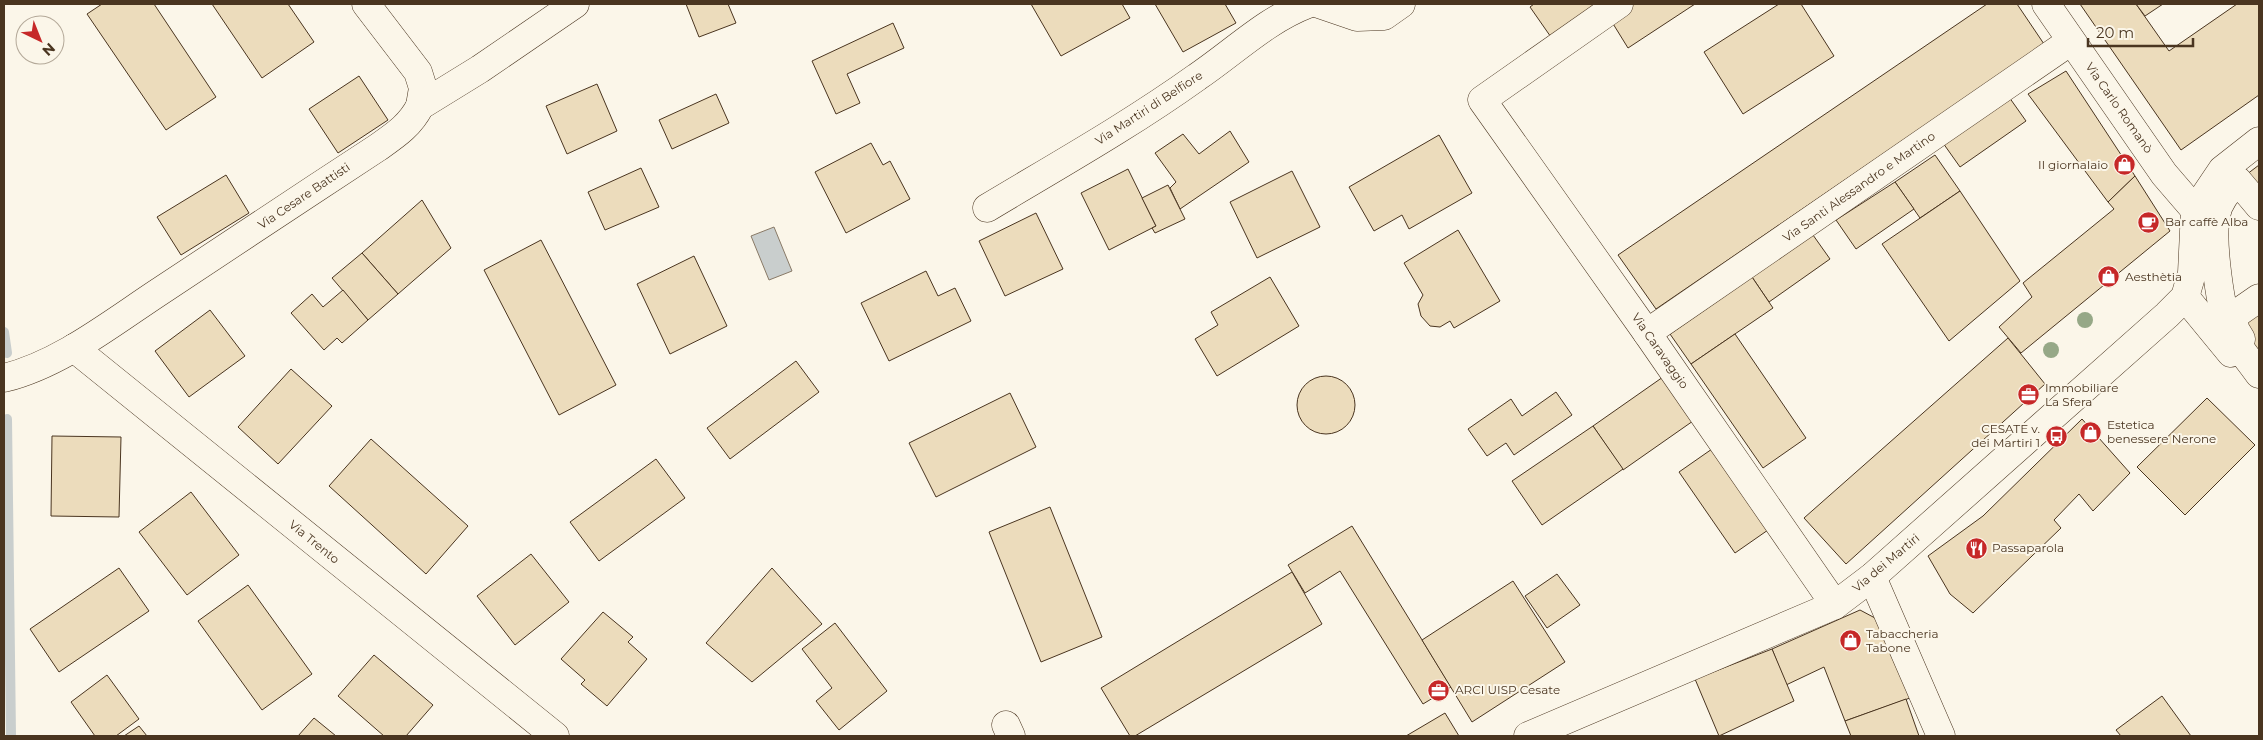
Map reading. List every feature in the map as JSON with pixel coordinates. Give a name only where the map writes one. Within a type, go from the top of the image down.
[{"type":"street","points":[[366,4],[418,72],[423,88],[420,106]]},
{"type":"street","name":"Via Cesare Battisti","points":[[13,376],[74,348],[404,129],[415,116],[420,106],[480,70],[575,4]]},
{"type":"street","name":"Via Martiri di Belfiore","points":[[986,208],[1173,94],[1271,22],[1308,4]]},
{"type":"street","points":[[1319,4],[1357,17],[1384,16],[1401,4]]},
{"type":"street","name":"Via Caravaggio","points":[[1619,4],[1482,100],[1647,333],[1835,605]]},
{"type":"street","name":"Via Carlo Romanò","points":[[2046,4],[2164,174],[2195,210]]},
{"type":"street","name":"Via Santi Alessandro e Martino","points":[[1647,333],[2071,41]]},
{"type":"street","points":[[2259,141],[2228,164],[2195,210],[2192,273],[2185,297],[2259,387]]},
{"type":"street","points":[[2259,206],[2238,182],[2220,202],[2215,217],[2216,258],[2224,310],[2231,333],[2259,374]]},
{"type":"street","name":"Via dei Martiri","points":[[1528,736],[1835,605],[1872,577],[2167,316],[2185,297]]},
{"type":"street","points":[[2259,298],[2234,316],[2235,329],[2252,356],[2255,356],[2259,363]]},
{"type":"street","name":"Via Trento","points":[[74,348],[555,736]]},
{"type":"street","points":[[1872,577],[1941,736]]},
{"type":"shaded area","points":[[774,227],[792,271],[769,280],[751,236]]},
{"type":"building","points":[[102,4],[154,4],[216,97],[166,130],[87,14]]},
{"type":"building","points":[[212,4],[288,4],[314,42],[262,78]]},
{"type":"building","points":[[686,4],[728,4],[736,23],[699,37]]},
{"type":"building","points":[[1031,4],[1122,4],[1130,18],[1061,56]]},
{"type":"building","points":[[1155,4],[1225,4],[1236,23],[1183,52]]},
{"type":"building","points":[[1534,4],[1606,4],[1553,40],[1530,7]]},
{"type":"building","points":[[1623,4],[1695,4],[1628,48],[1607,14]]},
{"type":"building","points":[[1779,4],[1801,4],[1834,56],[1743,114],[1704,52]]},
{"type":"building","points":[[1987,4],[2017,4],[2044,44],[1656,309],[1618,255]]},
{"type":"building","points":[[2080,4],[2136,4],[2169,51],[2237,4],[2259,4],[2259,95],[2181,150]]},
{"type":"building","points":[[2136,4],[2163,4],[2145,16]]},
{"type":"building","points":[[893,23],[904,48],[847,74],[860,103],[836,114],[812,61]]},
{"type":"building","points":[[2066,71],[2135,176],[2108,202],[2028,94]]},
{"type":"building","points":[[359,76],[388,120],[338,153],[309,109]]},
{"type":"building","points":[[597,84],[617,131],[567,154],[546,106]]},
{"type":"building","points":[[716,94],[729,123],[672,149],[659,120]]},
{"type":"building","points":[[2009,97],[2026,121],[1960,167],[1943,143]]},
{"type":"building","points":[[1230,131],[1249,162],[1180,209],[1170,188],[1176,182],[1155,153],[1183,134],[1199,154]]},
{"type":"building","points":[[1439,135],[1472,193],[1409,229],[1402,215],[1374,231],[1349,187]]},
{"type":"building","points":[[871,143],[883,165],[890,161],[910,199],[846,233],[815,172]]},
{"type":"building","points":[[1935,155],[1960,191],[1920,218],[1895,182]]},
{"type":"building","points":[[2259,165],[2259,206],[2238,181]]},
{"type":"building","points":[[641,168],[659,207],[605,230],[588,192]]},
{"type":"building","points":[[1128,169],[1156,226],[1109,250],[1081,193]]},
{"type":"building","points":[[1292,171],[1320,227],[1257,258],[1230,202]]},
{"type":"building","points":[[226,175],[249,213],[181,255],[157,217]]},
{"type":"building","points":[[2135,176],[2170,231],[2021,353],[1999,327],[2032,297],[2023,283],[2114,209],[2108,202]]},
{"type":"building","points":[[1895,182],[1914,209],[1856,249],[1836,220]]},
{"type":"building","points":[[1168,185],[1185,219],[1155,233],[1152,228],[1156,226],[1142,198]]},
{"type":"building","points":[[1960,191],[2020,281],[1949,341],[1882,244]]},
{"type":"building","points":[[422,200],[451,248],[398,294],[362,253]]},
{"type":"building","points":[[1036,213],[1063,269],[1005,296],[979,241]]},
{"type":"building","points":[[1458,230],[1500,301],[1454,328],[1450,321],[1440,327],[1430,326],[1421,316],[1418,304],[1423,295],[1404,263]]},
{"type":"building","points":[[1813,235],[1830,259],[1769,302],[1752,277]]},
{"type":"building","points":[[541,240],[616,385],[559,415],[484,270]]},
{"type":"building","points":[[362,253],[398,294],[368,320],[332,278]]},
{"type":"building","points":[[694,256],[727,326],[670,354],[637,284]]},
{"type":"building","points":[[926,271],[938,296],[955,288],[971,321],[889,361],[861,303]]},
{"type":"building","points":[[1270,277],[1299,326],[1217,376],[1195,339],[1218,325],[1211,312]]},
{"type":"building","points":[[1752,277],[1773,308],[1691,364],[1670,334]]},
{"type":"building","points":[[343,290],[368,320],[342,343],[337,338],[324,350],[291,313],[312,294],[323,307]]},
{"type":"building","points":[[2259,298],[2259,363],[2235,329]]},
{"type":"building","points":[[210,310],[245,356],[189,397],[155,351]]},
{"type":"building","points":[[1735,334],[1806,438],[1763,468],[1691,364]]},
{"type":"building","points":[[2008,338],[2045,384],[1846,564],[1804,518]]},
{"type":"building","points":[[796,361],[819,392],[730,459],[707,428]]},
{"type":"building","points":[[291,369],[332,406],[278,464],[238,427]]},
{"type":"building","points":[[1320,376],[1332,376],[1342,380],[1351,389],[1355,411],[1347,426],[1332,434],[1320,434],[1310,430],[1301,421],[1297,411],[1297,399],[1301,389],[1310,380]]},
{"type":"building","points":[[1663,377],[1693,421],[1623,470],[1593,426]]},
{"type":"building","points":[[1556,392],[1572,415],[1514,455],[1506,443],[1487,456],[1468,429],[1511,399],[1522,416]]},
{"type":"building","points":[[1010,393],[1036,447],[936,497],[909,443]]},
{"type":"building","points":[[2207,398],[2255,445],[2185,515],[2137,467]]},
{"type":"building","points":[[2082,419],[2130,473],[2093,511],[2079,494],[2054,520],[2061,528],[1973,613],[1950,594],[1928,556],[1983,516]]},
{"type":"building","points":[[1593,426],[1623,469],[1542,525],[1512,481]]},
{"type":"building","points":[[52,436],[121,437],[119,517],[51,516]]},
{"type":"building","points":[[371,439],[468,526],[426,574],[329,486]]},
{"type":"building","points":[[1712,449],[1768,530],[1735,553],[1679,472]]},
{"type":"building","points":[[656,459],[685,498],[599,561],[570,522]]},
{"type":"building","points":[[191,492],[239,555],[187,595],[139,532]]},
{"type":"building","points":[[1050,507],[1102,637],[1041,662],[989,532]]},
{"type":"building","points":[[1352,526],[1451,687],[1423,704],[1340,571],[1305,593],[1288,565]]},
{"type":"building","points":[[531,554],[569,602],[515,645],[477,596]]},
{"type":"building","points":[[119,568],[149,611],[59,672],[30,629]]},
{"type":"building","points":[[772,568],[822,624],[752,682],[706,643]]},
{"type":"building","points":[[1292,572],[1322,624],[1135,736],[1130,736],[1101,688]]},
{"type":"building","points":[[1557,574],[1580,605],[1547,628],[1525,596]]},
{"type":"building","points":[[1513,581],[1565,662],[1472,722],[1422,640]]},
{"type":"building","points":[[248,585],[312,674],[262,710],[198,621]]},
{"type":"building","points":[[1860,610],[1875,618],[1910,698],[1845,721],[1824,667],[1786,685],[1772,649]]},
{"type":"building","points":[[603,612],[633,637],[628,642],[647,659],[607,706],[581,684],[585,680],[561,659]]},
{"type":"building","points":[[835,623],[887,691],[839,730],[816,701],[832,688],[802,649]]},
{"type":"building","points":[[1772,649],[1794,701],[1719,736],[1695,679]]},
{"type":"building","points":[[374,655],[433,705],[406,736],[384,736],[338,696]]},
{"type":"building","points":[[107,675],[139,719],[116,736],[95,736],[71,702]]},
{"type":"building","points":[[2162,696],[2191,736],[2121,736],[2116,730]]},
{"type":"building","points":[[1906,699],[1919,736],[1851,736],[1845,721]]},
{"type":"building","points":[[1445,713],[1459,736],[1406,736]]},
{"type":"building","points":[[314,718],[336,736],[298,736]]},
{"type":"building","points":[[139,726],[147,736],[124,736]]},
{"type":"waterway","points":[[4,332],[7,353]]},
{"type":"waterway","points":[[7,419],[11,736]]},
{"type":"place","name":"Il giornalaio","points":[[2124,165]]},
{"type":"place","name":"Bar caffè Alba","points":[[2149,222]]},
{"type":"place","name":"Aesthètia","points":[[2109,277]]},
{"type":"place","name":"Immobiliare La Sfera","points":[[2029,395]]},
{"type":"place","name":"Estetica benessere Nerone","points":[[2091,432]]},
{"type":"place","name":"CESATE v. dei Martiri 1","points":[[2056,436]]},
{"type":"place","name":"Passaparola","points":[[1976,548]]},
{"type":"place","name":"Tabaccheria Tabone","points":[[1850,641]]},
{"type":"place","name":"ARCI UISP Cesate","points":[[1439,690]]}]
